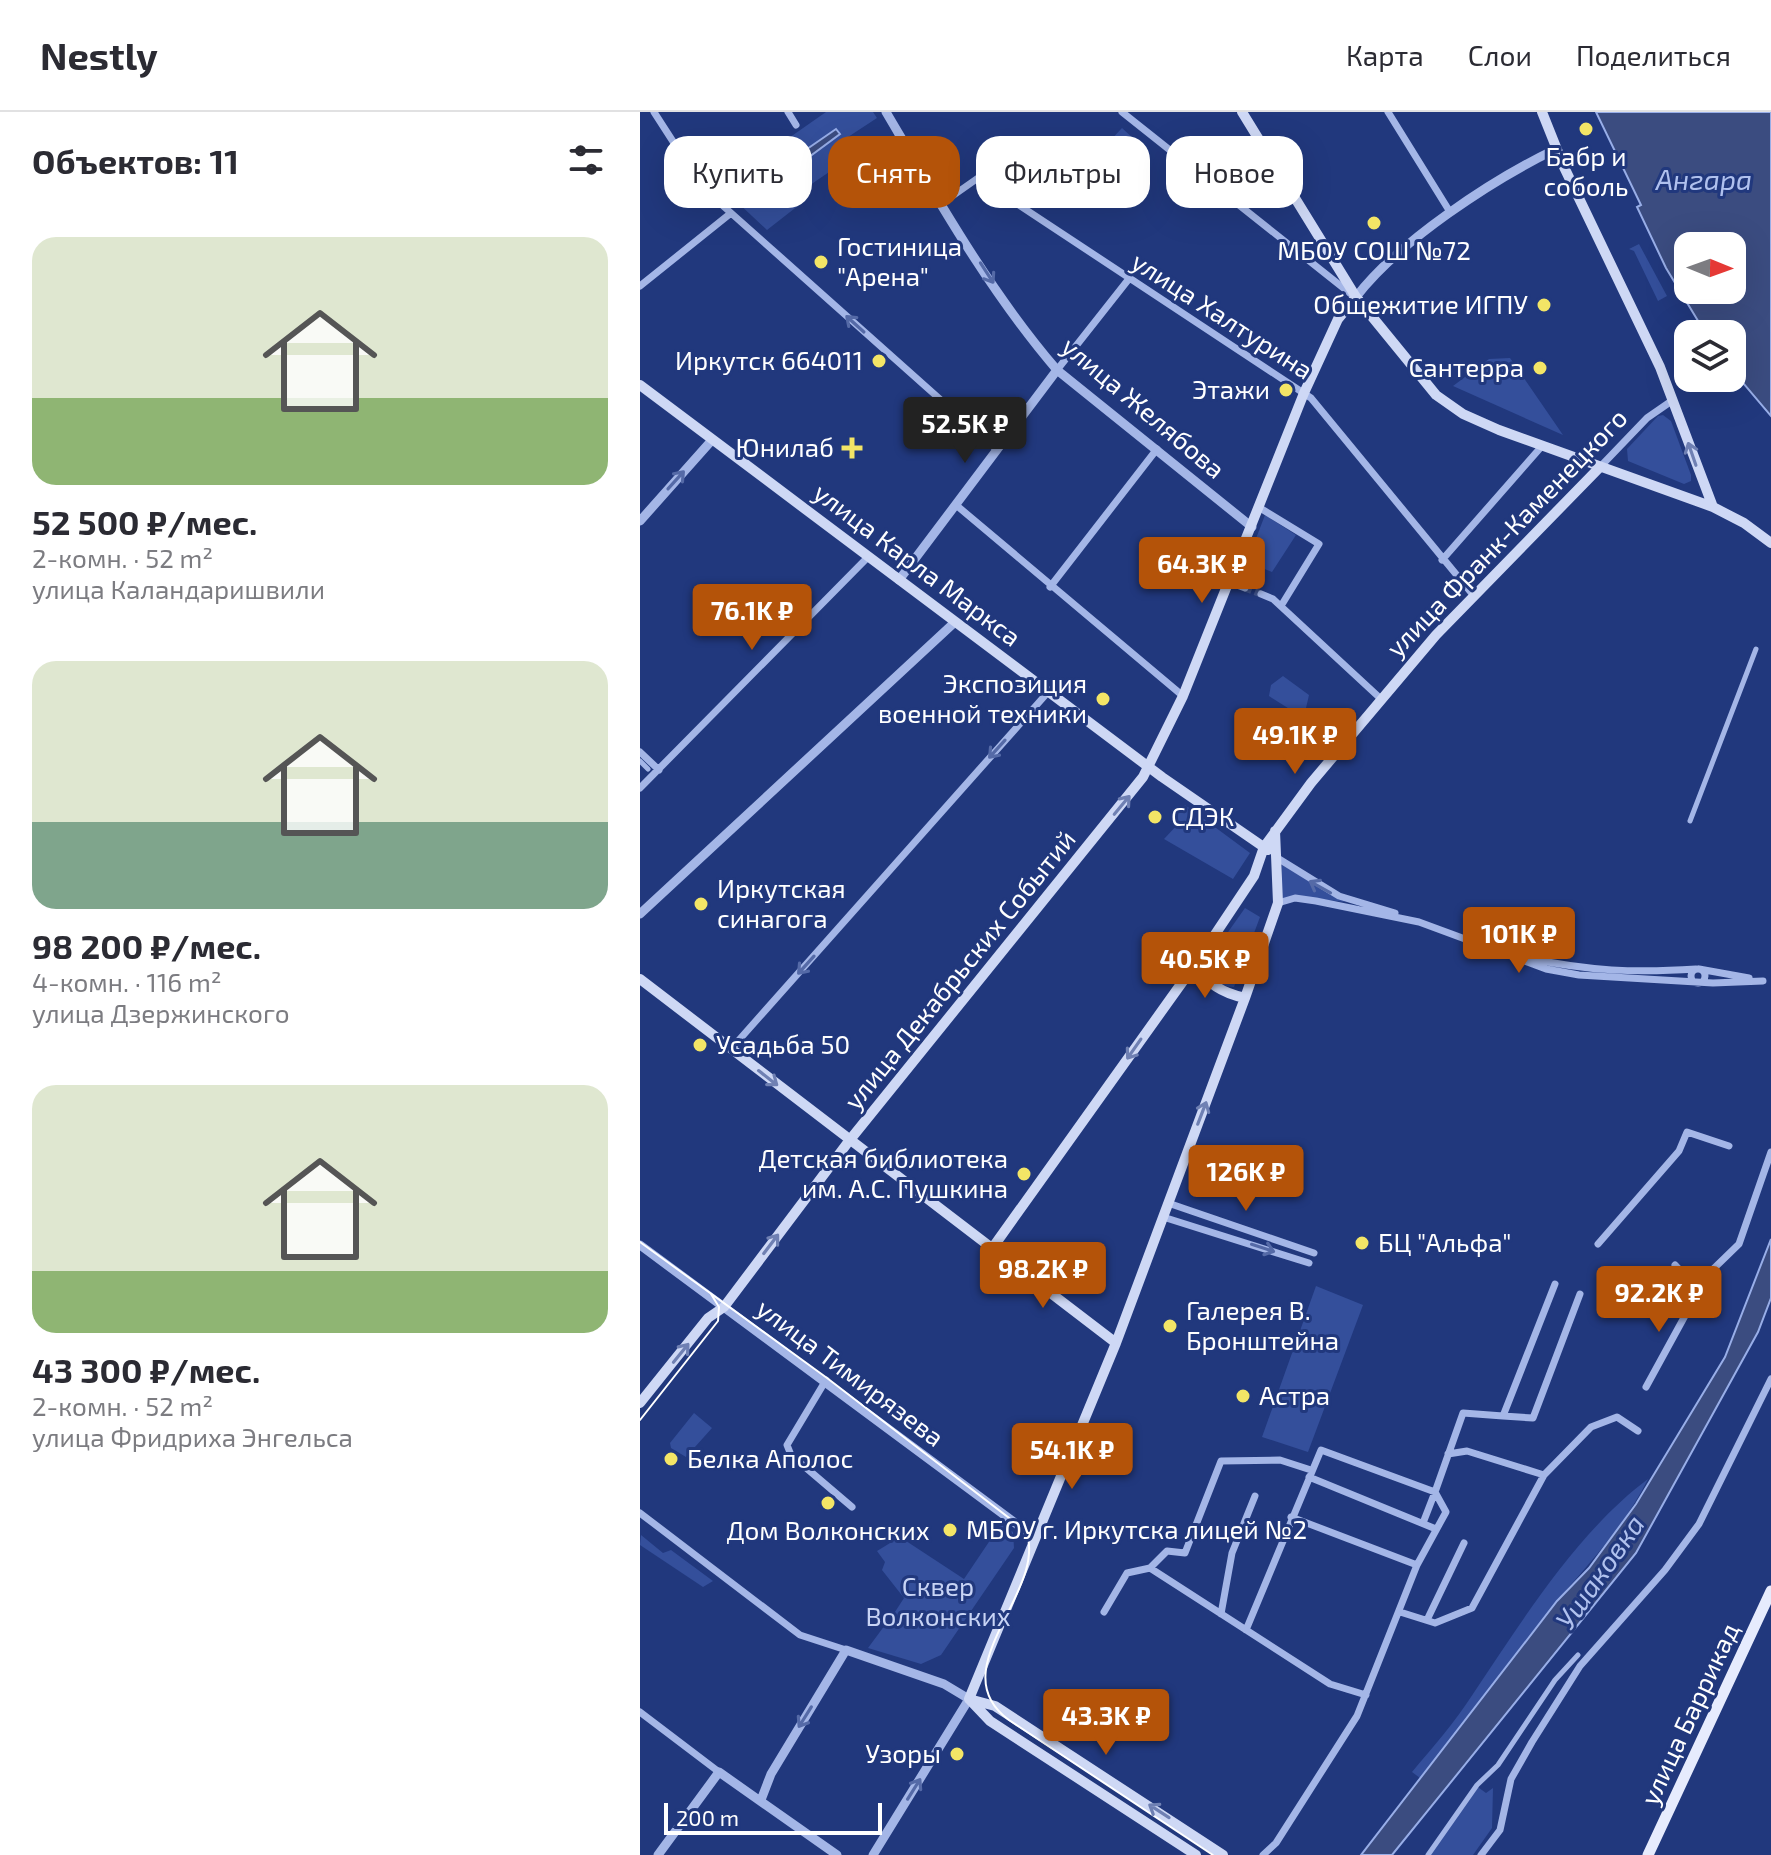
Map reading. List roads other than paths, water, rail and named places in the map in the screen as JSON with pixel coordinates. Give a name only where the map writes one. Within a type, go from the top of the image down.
[{"type":"main road","points":[[1242,112],[1356,297],[1436,395],[1479,422],[1713,507],[1744,523],[1771,543]]},
{"type":"main road","points":[[1542,112],[1556,149],[1628,295],[1673,400],[1713,507]]},
{"type":"main road","name":"улица Декабрьских Событий","points":[[640,1403],[708,1318],[724,1307],[849,1141],[1132,793],[1149,767],[1183,696],[1304,393],[1338,319],[1356,297]]},
{"type":"main road","name":"улица Карла Маркса","points":[[640,385],[1149,767],[1279,859]]},
{"type":"main road","name":"улица Франк-Каменецкого","points":[[991,1250],[1196,963],[1258,868],[1264,847],[1275,831],[1381,699],[1474,596],[1600,467]]},
{"type":"main road","points":[[969,1699],[1116,1343],[1245,998],[1278,903],[1279,859],[1274,843],[1275,831]]},
{"type":"main road","points":[[1258,868],[1268,864],[1278,875]]},
{"type":"main road","points":[[1196,963],[1202,976],[1216,987],[1245,998]]},
{"type":"main road","points":[[640,979],[1116,1343]]},
{"type":"main road","name":"улица Баррикад","points":[[1648,1855],[1771,1591]]},
{"type":"main road","points":[[969,1699],[995,1706],[1223,1855]]},
{"type":"main road","points":[[969,1699],[990,1721],[1196,1855]]},
{"type":"main road","points":[[1055,1763],[1063,1749]]},
{"type":"main road","points":[[1065,1770],[1074,1756]]},
{"type":"street","points":[[654,112],[703,188],[997,450]]},
{"type":"street","points":[[788,112],[796,125]]},
{"type":"street","name":"улица Желябова","points":[[886,112],[900,136]]},
{"type":"street","points":[[1122,112],[1356,297],[1369,280],[1450,212],[1556,149]]},
{"type":"street","points":[[1388,112],[1450,212]]},
{"type":"street","name":"улица Халтурина","points":[[960,191],[978,178],[1128,280],[1304,393],[1318,405],[1474,596]]},
{"type":"street","name":"улица Желябова","points":[[944,208],[1036,345],[1057,370],[1252,527]]},
{"type":"street","points":[[640,286],[731,213]]},
{"type":"street","points":[[899,580],[1128,280]]},
{"type":"street","name":"улица Франк-Каменецкого","points":[[1600,467],[1647,418],[1673,400]]},
{"type":"street","points":[[640,521],[712,440]]},
{"type":"street","points":[[1442,560],[1542,446]]},
{"type":"street","points":[[1050,587],[1157,449]]},
{"type":"street","points":[[956,505],[1183,696]]},
{"type":"street","points":[[1260,508],[1319,544],[1281,606]]},
{"type":"street","points":[[640,788],[868,557]]},
{"type":"street","points":[[1229,582],[1245,588]]},
{"type":"street","points":[[1261,594],[1281,606],[1381,699]]},
{"type":"street","points":[[640,914],[955,622]]},
{"type":"street","points":[[1690,821],[1756,649]]},
{"type":"street","points":[[731,1049],[1049,691]]},
{"type":"street","points":[[640,752],[659,770]]},
{"type":"street","points":[[640,761],[648,769]]},
{"type":"street","name":"улица Карла Маркса","points":[[1279,859],[1339,896],[1428,921],[1528,958],[1570,968],[1625,973],[1698,969],[1766,983]]},
{"type":"street","points":[[1278,903],[1295,898],[1419,922],[1546,969],[1579,975],[1698,983],[1766,983]]},
{"type":"street","points":[[1698,969],[1691,977],[1698,983]]},
{"type":"street","points":[[1599,1242],[1679,1151],[1687,1132],[1729,1146]]},
{"type":"street","points":[[1646,1387],[1694,1306],[1704,1278],[1739,1244],[1771,1152]]},
{"type":"street","points":[[1168,1203],[1314,1253]]},
{"type":"street","points":[[1163,1217],[1309,1263]]},
{"type":"street","name":"улица Тимирязева","points":[[640,1245],[1034,1537]]},
{"type":"street","points":[[1675,1265],[1698,1292]]},
{"type":"street","points":[[1691,1282],[1704,1278]]},
{"type":"street","points":[[1503,1416],[1555,1284]]},
{"type":"street","points":[[1423,1523],[1463,1413],[1533,1418],[1580,1294]]},
{"type":"street","points":[[1481,1855],[1500,1830],[1511,1779],[1532,1742],[1580,1666],[1665,1570],[1699,1524],[1771,1379]]},
{"type":"street","points":[[826,1380],[787,1445],[791,1455],[852,1507]]},
{"type":"street","points":[[1400,1612],[1435,1623],[1472,1608],[1544,1475],[1591,1427],[1617,1417],[1638,1431]]},
{"type":"street","points":[[1246,1630],[1321,1450],[1435,1492],[1446,1512],[1417,1565],[1357,1716],[1284,1831],[1263,1855]]},
{"type":"street","points":[[1448,1454],[1467,1451],[1544,1475]]},
{"type":"street","points":[[1104,1612],[1127,1573],[1150,1568],[1167,1551],[1185,1553],[1221,1461],[1280,1460],[1436,1529]]},
{"type":"street","points":[[1221,1614],[1232,1553],[1255,1496]]},
{"type":"street","points":[[640,1513],[800,1635],[944,1684],[969,1699],[873,1855]]},
{"type":"street","points":[[1291,1517],[1417,1565]]},
{"type":"street","points":[[1427,1620],[1464,1543]]},
{"type":"street","points":[[1150,1568],[1330,1684],[1366,1695]]},
{"type":"street","points":[[761,1800],[771,1774],[846,1650]]},
{"type":"street","points":[[1428,1855],[1477,1785],[1498,1765],[1565,1666],[1578,1655]]},
{"type":"street","points":[[640,1712],[837,1855]]},
{"type":"street","points":[[658,1855],[719,1772]]},
{"type":"water","name":"Ангара","points":[[1596,112],[1771,112],[1771,416],[1746,387],[1746,320],[1698,320],[1688,304],[1746,304],[1746,232],[1674,232],[1674,281],[1637,207],[1641,205]]},
{"type":"water","points":[[836,129],[840,134],[828,136],[828,143],[812,155],[812,146]]},
{"type":"water","name":"Ушаковка","points":[[1771,1239],[1771,1298],[1758,1332],[1636,1553],[1392,1855],[1361,1855],[1557,1601],[1589,1568],[1636,1504],[1725,1357]]},
{"type":"tunnel","points":[[1245,588],[1261,594]]},
{"type":"tram line","points":[[640,1242],[827,1378],[1026,1531],[1029,1554],[1023,1579],[990,1654],[985,1677],[991,1700],[1009,1720],[1213,1855]]},
{"type":"tram line","points":[[640,1420],[718,1321],[719,1307],[711,1294]]},
{"type":"place","name":"Бабр и соболь","points":[[1586,129]]},
{"type":"place","name":"МБОУ СОШ №72","points":[[1374,223]]},
{"type":"place","name":"Гостиница \"Арена\"","points":[[821,262]]},
{"type":"place","name":"Общежитие ИГПУ","points":[[1544,305]]},
{"type":"place","name":"Иркутск 664011","points":[[879,361]]},
{"type":"place","name":"Сантерра","points":[[1540,368]]},
{"type":"place","name":"Этажи","points":[[1286,390]]},
{"type":"place","name":"Юнилаб","points":[[852,448]]},
{"type":"place","name":"Экспозиция военной техники","points":[[1103,699]]},
{"type":"place","name":"СДЭК","points":[[1155,817]]},
{"type":"place","name":"Иркутская синагога","points":[[701,904]]},
{"type":"place","name":"Усадьба 50","points":[[700,1045]]},
{"type":"place","name":"Детская библиотека им. А.С. Пушкина","points":[[1024,1174]]},
{"type":"place","name":"БЦ \"Альфа\"","points":[[1362,1243]]},
{"type":"place","name":"Галерея В. Бронштейна","points":[[1170,1326]]},
{"type":"place","name":"Астра","points":[[1243,1396]]},
{"type":"place","name":"Белка Аполос","points":[[671,1459]]},
{"type":"place","name":"Дом Волконских","points":[[828,1503]]},
{"type":"place","name":"МБОУ г. Иркутска лицей №2","points":[[950,1530]]},
{"type":"place","name":"Узоры","points":[[957,1754]]},
{"type":"park label","name":"Сквер Волконских","points":[[938,1602]]}]
